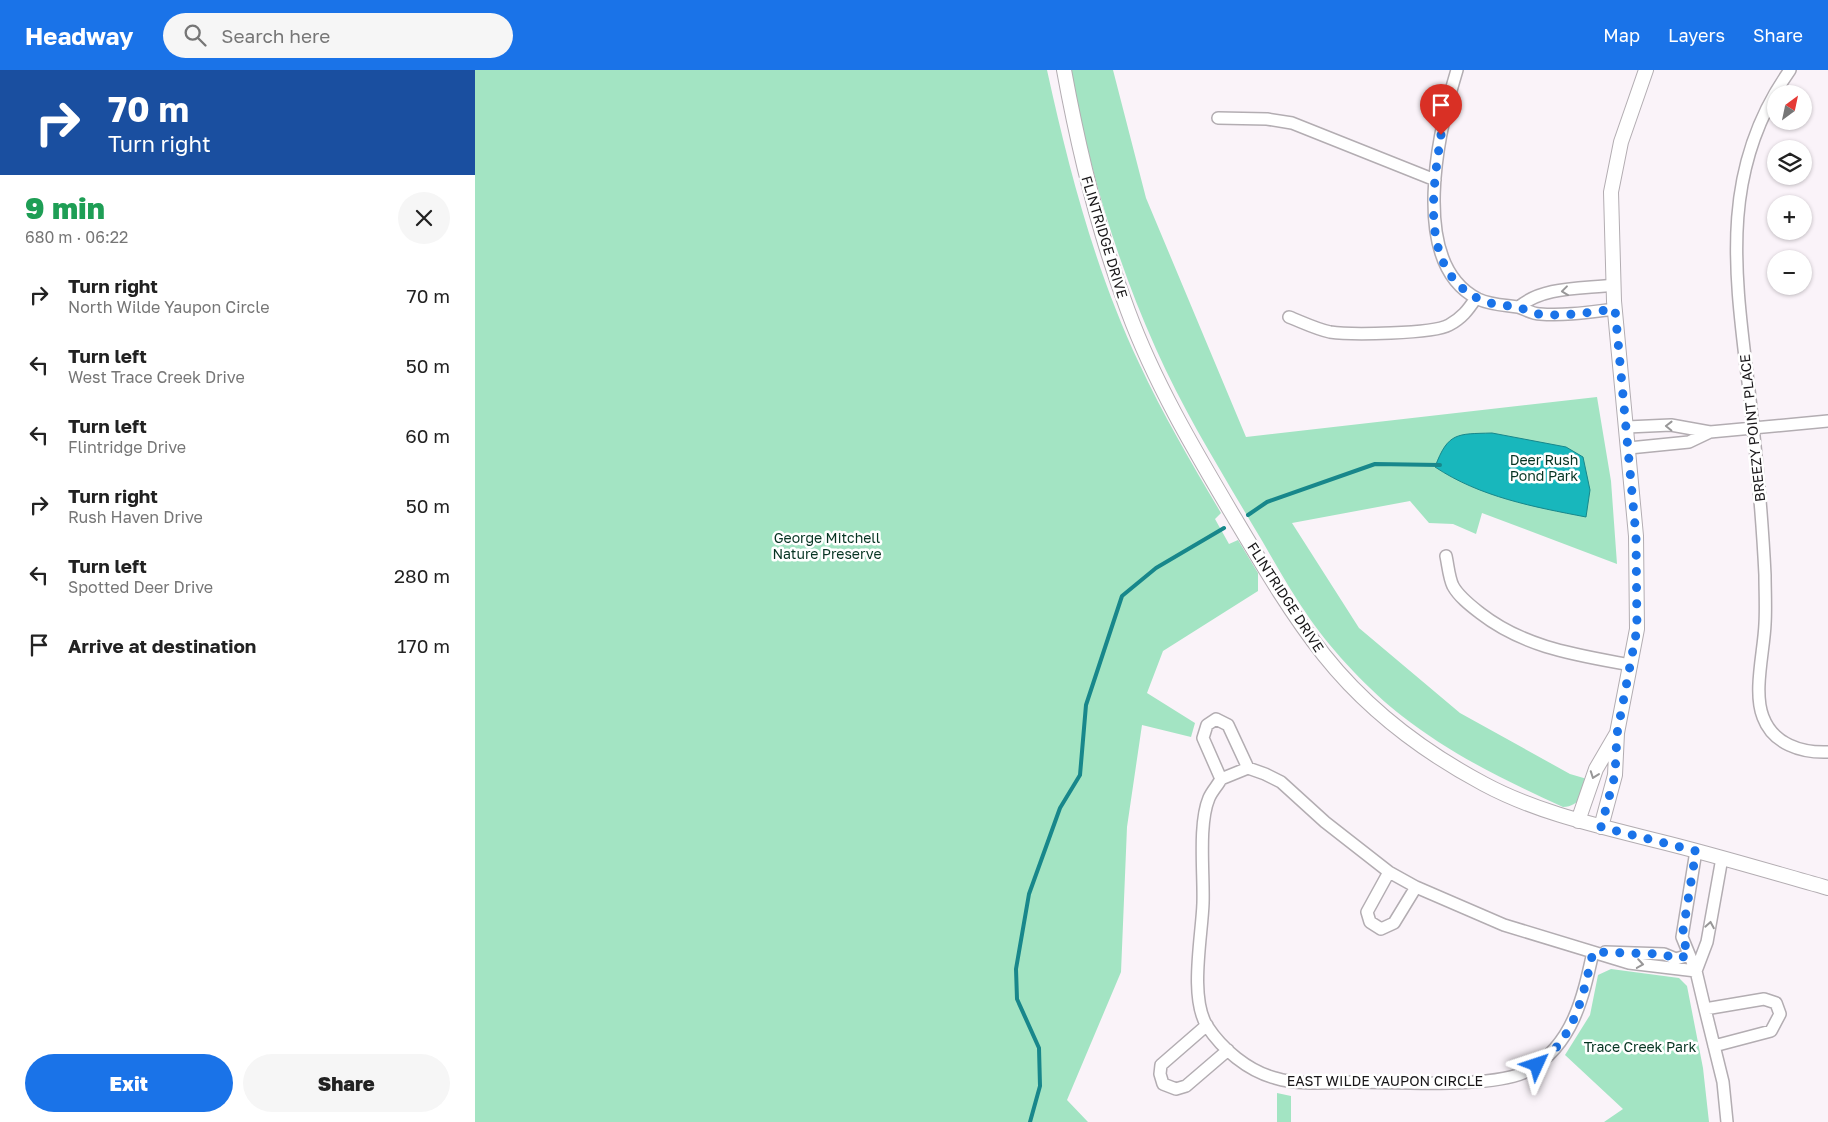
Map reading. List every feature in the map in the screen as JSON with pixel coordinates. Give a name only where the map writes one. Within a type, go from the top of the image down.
[{"type":"street","name":"FLINTRIDGE DRIVE","points":[[1064,70],[1096,210],[1127,310],[1143,349],[1192,446],[1306,632],[1326,658],[1371,706],[1448,764],[1509,797],[1578,821],[1696,851],[1828,888]]},
{"type":"street","points":[[1457,70],[1441,135],[1435,180],[1436,231],[1440,253],[1447,269],[1457,282],[1476,298],[1502,306],[1519,307],[1537,314],[1615,309]]},
{"type":"street","points":[[1601,827],[1615,775],[1617,734],[1637,629],[1636,536],[1613,285],[1611,220],[1615,167],[1628,116],[1646,70]]},
{"type":"street","name":"BREEZY POINT PLACE","points":[[1790,70],[1758,128],[1745,168],[1739,201],[1735,262],[1753,429],[1765,574],[1765,624],[1760,699],[1762,716],[1769,729],[1782,743],[1801,750],[1828,752]]},
{"type":"street","points":[[1218,118],[1267,119],[1292,122],[1435,180]]},
{"type":"street","points":[[1519,307],[1530,298],[1543,294],[1613,285]]},
{"type":"street","points":[[1289,317],[1329,332],[1365,334],[1402,332],[1447,326],[1463,316],[1476,298]]},
{"type":"street","points":[[1627,427],[1671,425],[1710,432],[1828,421]]},
{"type":"street","points":[[1629,448],[1689,442],[1710,432]]},
{"type":"street","points":[[1446,556],[1453,586],[1468,604],[1508,633],[1534,644],[1631,665]]},
{"type":"street","points":[[1221,779],[1203,738],[1207,725],[1216,719],[1228,725],[1248,768],[1281,782],[1325,822],[1389,872],[1415,887],[1504,925],[1629,963],[1695,971]]},
{"type":"street","points":[[1578,821],[1596,769],[1617,734]]},
{"type":"street","points":[[1228,1050],[1186,1086],[1176,1089],[1163,1084],[1160,1074],[1161,1065],[1207,1025],[1199,994],[1199,960],[1203,904],[1204,830],[1209,798],[1221,779],[1248,768]]},
{"type":"street","points":[[1696,851],[1682,937],[1695,971],[1723,1082],[1727,1122]]},
{"type":"street","points":[[1695,971],[1707,942],[1722,858]]},
{"type":"street","points":[[1389,872],[1367,912],[1369,922],[1381,928],[1394,923],[1415,887]]},
{"type":"street","points":[[1593,952],[1663,954],[1676,959],[1689,955]]},
{"type":"street","name":"EAST WILDE YAUPON CIRCLE","points":[[1207,1025],[1228,1050],[1255,1071],[1295,1082],[1470,1082],[1520,1074],[1528,1072],[1547,1058],[1563,1040],[1578,1014],[1593,952]]},
{"type":"street","points":[[1705,1009],[1764,999],[1776,1003],[1780,1014],[1771,1031],[1714,1046]]},
{"type":"green space","name":"George Mitchell Nature Preserve","points":[[475,70],[1047,70],[1074,182],[1096,256],[1123,328],[1158,401],[1221,513],[1215,519],[1229,544],[1238,540],[1258,573],[1258,591],[1163,651],[1147,693],[1195,723],[1191,737],[1142,725],[1127,827],[1121,972],[1067,1100],[1088,1122],[475,1122]]},
{"type":"green space","name":"Deer Rush Pond Park","points":[[1071,70],[1113,70],[1146,198],[1246,437],[1597,397],[1611,481],[1617,564],[1482,513],[1476,534],[1453,524],[1429,523],[1410,501],[1292,523],[1359,628],[1460,713],[1570,774],[1587,779],[1584,790],[1577,802],[1563,807],[1480,766],[1421,730],[1390,706],[1353,670],[1329,644],[1302,607],[1201,438],[1156,349],[1128,281],[1105,212],[1086,141]]},
{"type":"green space","name":"Trace Creek Park","points":[[1611,969],[1679,978],[1687,986],[1703,1068],[1709,1122],[1604,1122],[1623,1109],[1565,1055],[1590,1015],[1598,975]]},
{"type":"green space","points":[[1277,1093],[1291,1096],[1291,1122],[1277,1122]]},
{"type":"water","points":[[1492,433],[1566,447],[1583,457],[1590,490],[1586,517],[1508,500],[1470,486],[1435,467],[1444,447],[1455,437]]},
{"type":"waterway","points":[[1248,515],[1267,502],[1375,464],[1440,465]]},
{"type":"waterway","points":[[1030,1122],[1040,1086],[1039,1048],[1017,999],[1016,969],[1029,894],[1060,808],[1080,775],[1086,705],[1122,596],[1156,568],[1224,528]]},
{"type":"route","points":[[1441,135],[1435,180],[1436,239],[1447,269],[1457,282],[1476,298],[1486,302],[1502,306],[1519,307],[1537,314],[1568,314],[1615,309],[1636,536],[1637,629],[1617,734],[1618,757],[1615,775],[1601,827],[1696,851],[1682,937],[1689,955],[1676,959],[1663,954],[1593,952],[1578,1014],[1563,1040],[1547,1058],[1537,1065]]}]
